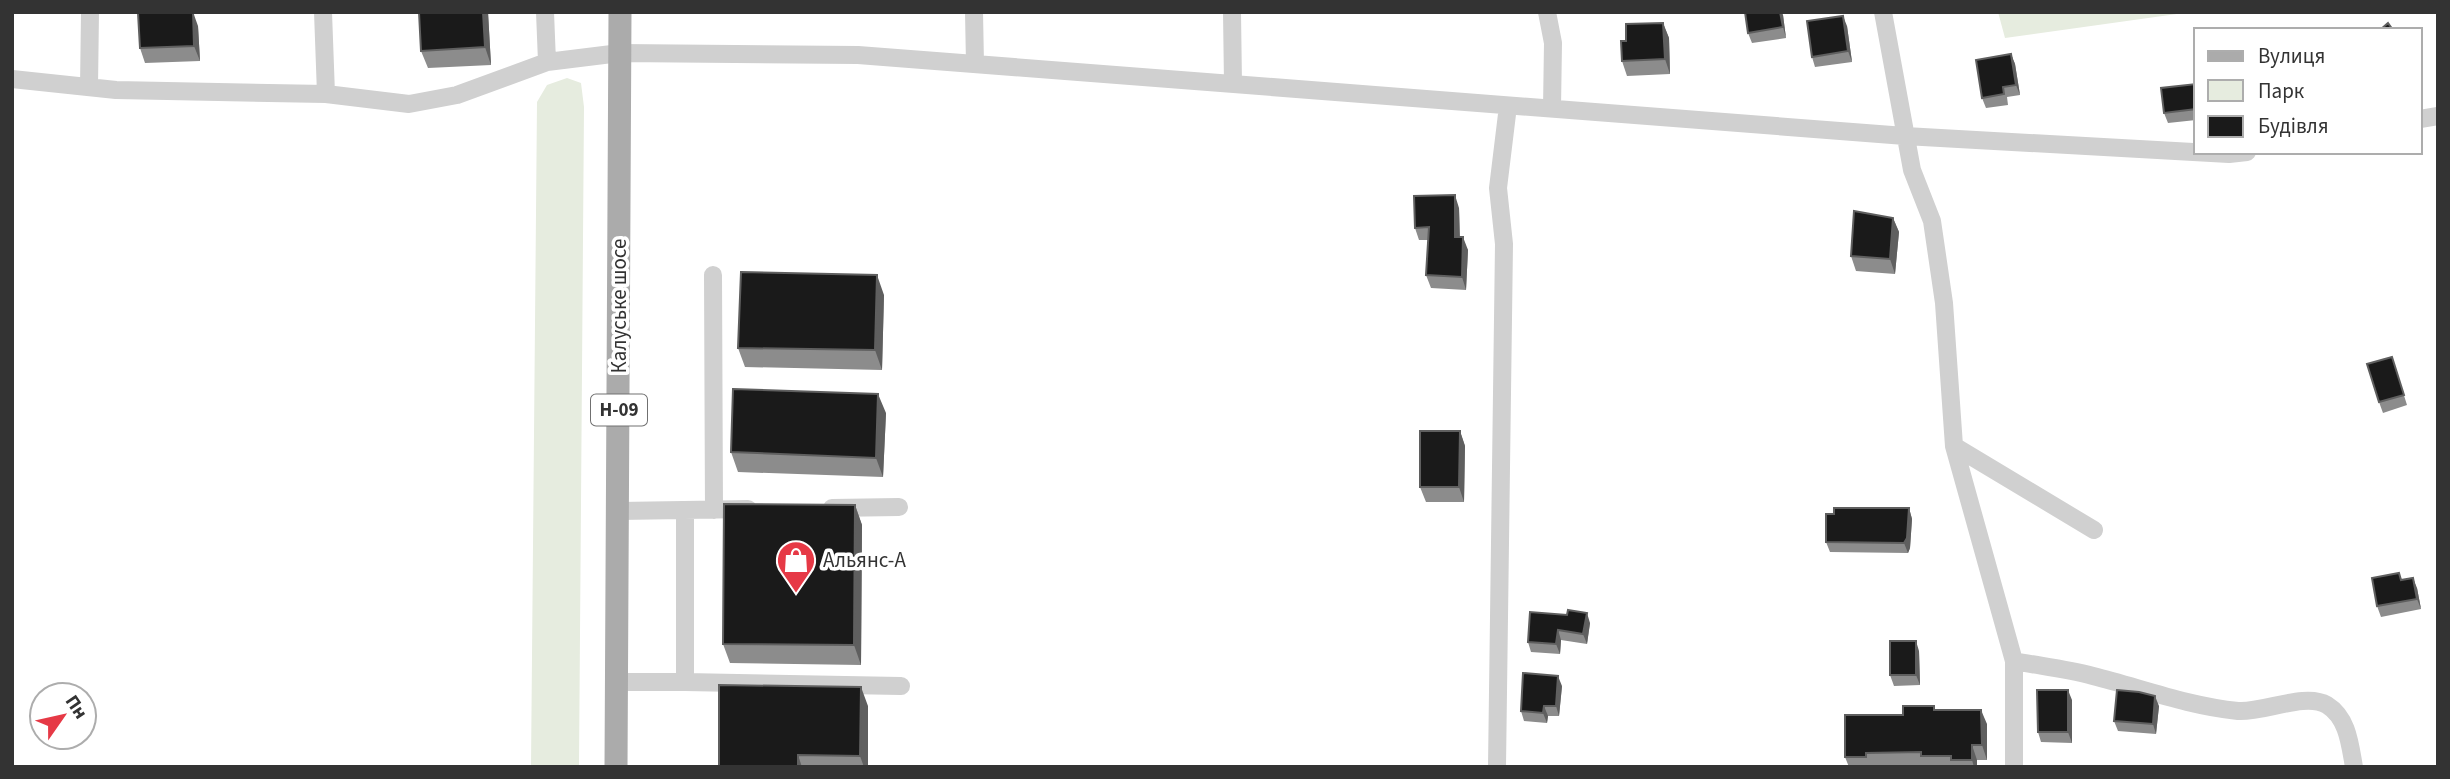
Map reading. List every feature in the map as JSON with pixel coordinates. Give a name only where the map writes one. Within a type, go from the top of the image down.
[{"type":"main road","name":"Калуське шосе","points":[[616,767],[620,12]]},
{"type":"street","points":[[89,87],[90,12]]},
{"type":"street","points":[[323,12],[326,94]]},
{"type":"street","points":[[545,12],[547,62]]},
{"type":"street","points":[[974,12],[975,64]]},
{"type":"street","points":[[1232,12],[1233,84]]},
{"type":"street","points":[[1547,12],[1553,43],[1552,108]]},
{"type":"street","points":[[1883,12],[1912,170],[1932,221],[1944,303],[1955,446],[2014,661],[2014,767]]},
{"type":"street","points":[[12,79],[116,90],[326,94],[410,104],[457,95],[547,62],[620,53],[858,55],[1905,136],[2194,152]]},
{"type":"street","points":[[1497,767],[1504,244],[1498,188],[1508,106]]},
{"type":"street","points":[[713,275],[714,510]]},
{"type":"street","points":[[1955,446],[2094,530]]},
{"type":"street","points":[[820,508],[899,507]]},
{"type":"street","points":[[619,511],[767,509]]},
{"type":"street","points":[[685,510],[685,682]]},
{"type":"street","points":[[2014,661],[2089,675],[2210,708],[2251,712],[2311,701],[2326,705],[2343,721],[2354,767]]},
{"type":"street","points":[[617,682],[901,686]]},
{"type":"green space","points":[[1998,12],[2191,12],[2005,38]]},
{"type":"green space","points":[[567,78],[581,83],[584,107],[579,767],[531,767],[537,102],[547,85]]},
{"type":"building","points":[[193,12],[194,46],[140,48],[138,13]]},
{"type":"building","points":[[419,12],[483,12],[485,47],[421,51]]},
{"type":"building","points":[[1745,12],[1780,12],[1783,27],[1748,33]]},
{"type":"building","points":[[1843,16],[1848,51],[1812,57],[1807,21]]},
{"type":"building","points":[[1663,23],[1665,59],[1622,61],[1621,41],[1626,41],[1626,24]]},
{"type":"building","points":[[2011,54],[2016,85],[2003,87],[2004,94],[1982,98],[1976,60]]},
{"type":"building","points":[[2194,84],[2194,109],[2164,113],[2161,88]]},
{"type":"building","points":[[1455,195],[1455,237],[1463,237],[1462,277],[1426,275],[1429,227],[1415,228],[1414,196]]},
{"type":"building","points":[[1854,211],[1893,218],[1890,259],[1851,256]]},
{"type":"building","points":[[741,272],[877,275],[875,350],[738,348]]},
{"type":"building","points":[[2392,357],[2404,395],[2379,402],[2367,364]]},
{"type":"building","points":[[733,389],[878,394],[876,458],[731,452]]},
{"type":"building","points":[[1420,431],[1460,431],[1459,487],[1420,487]]},
{"type":"building","name":"Альянс-А","points":[[724,504],[855,505],[854,645],[723,644]]},
{"type":"building","points":[[1834,508],[1909,508],[1907,538],[1904,543],[1826,542],[1826,514],[1834,514]]},
{"type":"building","points":[[2399,573],[2401,580],[2413,578],[2417,599],[2377,606],[2372,578]]},
{"type":"building","points":[[1568,610],[1587,613],[1583,634],[1558,630],[1556,644],[1528,642],[1530,612],[1567,615]]},
{"type":"building","points":[[1890,641],[1916,641],[1916,675],[1890,675]]},
{"type":"building","points":[[1523,673],[1558,676],[1556,706],[1544,706],[1543,713],[1521,711]]},
{"type":"building","points":[[719,685],[861,687],[860,756],[798,755],[798,767],[719,767]]},
{"type":"building","points":[[2037,690],[2068,690],[2068,732],[2038,732]]},
{"type":"building","points":[[2117,690],[2155,696],[2153,724],[2114,721]]},
{"type":"building","points":[[1903,706],[1934,706],[1934,710],[1981,710],[1982,745],[1972,745],[1972,760],[1951,760],[1951,756],[1921,756],[1921,752],[1866,753],[1866,757],[1845,757],[1845,715],[1903,715]]},
{"type":"place","name":"Альянс-А","points":[[796,594]]}]
